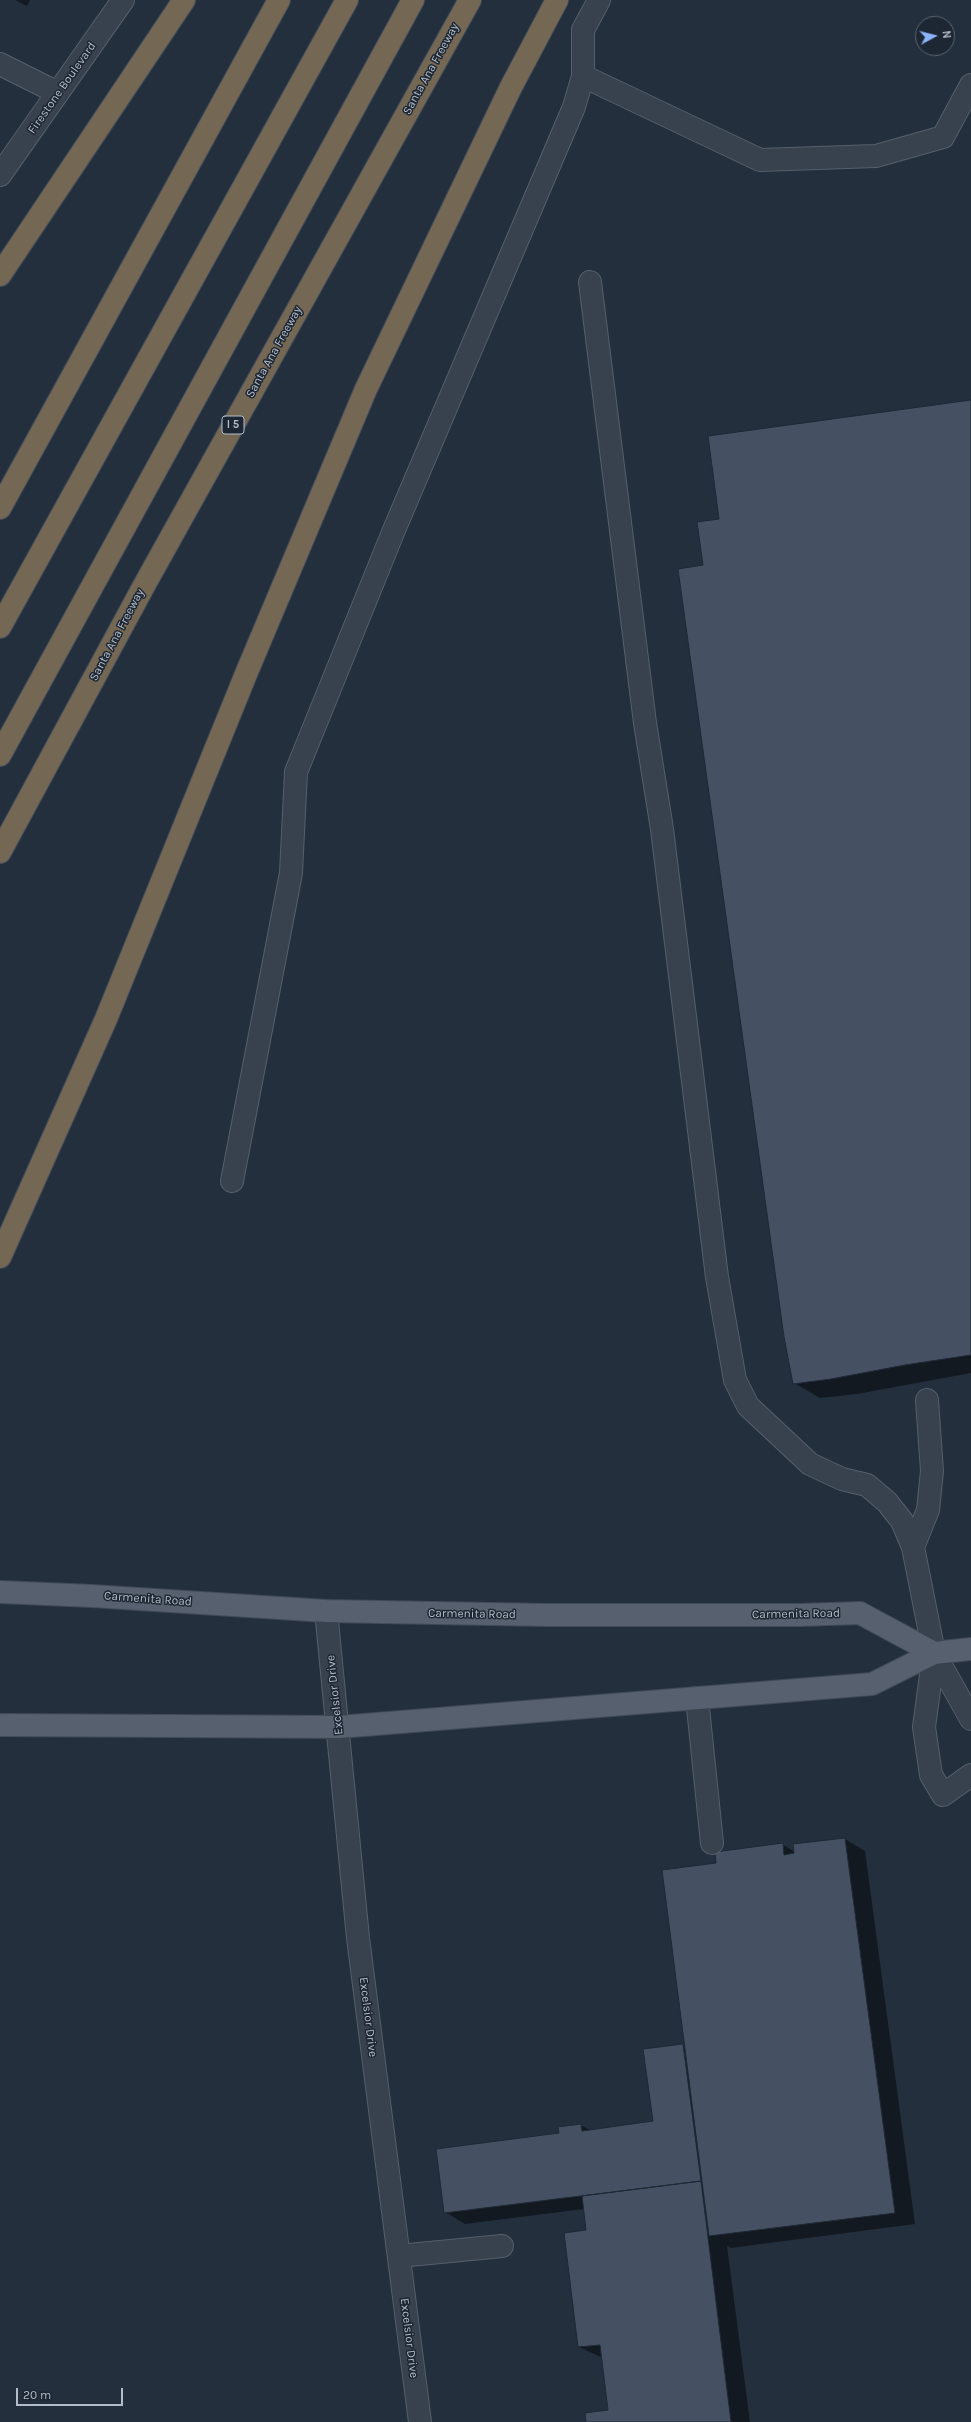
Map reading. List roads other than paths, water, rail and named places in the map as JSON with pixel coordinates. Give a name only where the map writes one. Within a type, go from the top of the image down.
[{"type":"highway","points":[[0,275],[184,0]]},
{"type":"highway","points":[[0,508],[279,0]]},
{"type":"highway","points":[[0,627],[347,0]]},
{"type":"highway","points":[[0,755],[413,0]]},
{"type":"highway","name":"Santa Ana Freeway","points":[[0,852],[146,582],[470,0]]},
{"type":"highway","points":[[0,1257],[106,1019],[249,667],[366,389],[511,87],[557,0]]},
{"type":"main road","name":"Carmenita Road","points":[[0,1592],[326,1611],[546,1615],[800,1615],[860,1613],[934,1653]]},
{"type":"main road","points":[[0,1725],[339,1727],[872,1684],[934,1653],[971,1649]]},
{"type":"street","name":"Firestone Boulevard","points":[[0,175],[123,0]]},
{"type":"street","points":[[232,1181],[291,873],[296,772],[397,523],[574,107],[583,76],[583,30],[599,0]]},
{"type":"street","points":[[0,64],[58,93]]},
{"type":"street","points":[[583,76],[760,160],[876,156],[943,137],[971,85]]},
{"type":"street","points":[[590,282],[644,715],[662,829],[717,1277],[735,1380],[748,1406],[810,1464],[842,1479],[867,1485],[887,1502],[902,1521],[913,1547],[934,1653],[971,1719]]},
{"type":"street","points":[[913,1547],[928,1510],[932,1471],[927,1400]]},
{"type":"street","name":"Excelsior Drive","points":[[326,1611],[339,1727],[358,1938],[420,2422]]},
{"type":"street","points":[[934,1653],[924,1727],[931,1776],[943,1795],[971,1775]]},
{"type":"street","points":[[697,1698],[712,1843]]},
{"type":"street","points":[[399,2256],[502,2246]]}]
